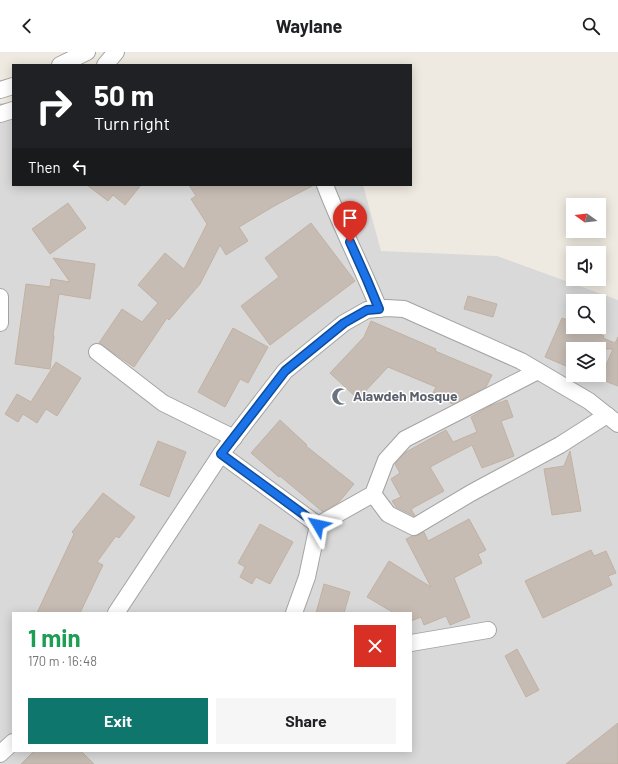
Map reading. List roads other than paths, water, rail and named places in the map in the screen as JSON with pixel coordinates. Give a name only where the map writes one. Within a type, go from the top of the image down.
[{"type":"street","points":[[62,64],[87,52]]},
{"type":"street","points":[[106,64],[116,52]]},
{"type":"street","points":[[0,90],[12,86]]},
{"type":"street","points":[[0,114],[12,110]]},
{"type":"street","points":[[325,186],[379,309]]},
{"type":"street","points":[[0,297],[0,323]]},
{"type":"street","points":[[117,612],[221,454],[285,371],[344,323],[367,310],[387,308],[404,309],[521,361],[589,402],[612,420],[560,444],[471,493],[414,527],[388,514],[373,494]]},
{"type":"street","points":[[97,352],[163,402],[234,438]]},
{"type":"street","points":[[294,612],[307,577],[318,525],[373,494],[386,460],[405,439],[538,371]]},
{"type":"street","points":[[221,454],[318,525]]},
{"type":"street","points":[[412,643],[488,630]]},
{"type":"street","points":[[0,754],[12,743]]},
{"type":"place","name":"Alawdeh Mosque","points":[[340,396]]}]
